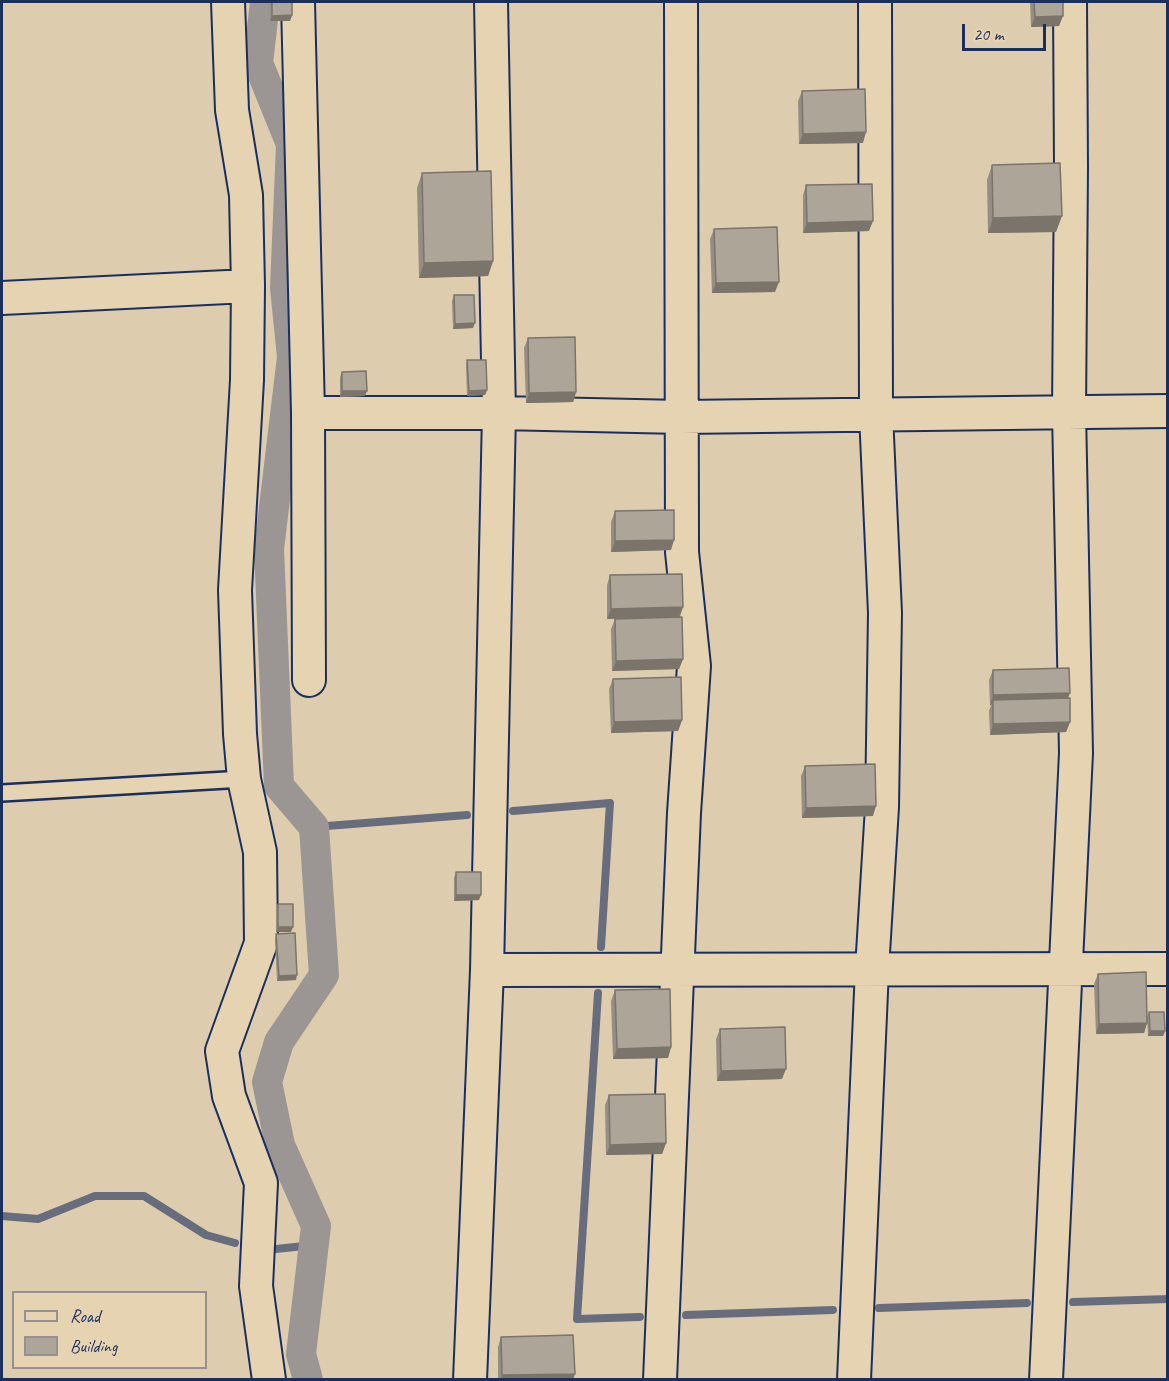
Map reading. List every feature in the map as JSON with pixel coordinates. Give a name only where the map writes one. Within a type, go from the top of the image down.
[{"type":"street","points":[[228,2],[232,110],[246,195],[248,286],[247,380],[235,591],[244,779],[260,852],[261,943],[222,1051],[229,1096],[261,1183],[256,1286],[269,1380]]},
{"type":"street","points":[[298,2],[308,413],[309,680]]},
{"type":"street","points":[[470,1380],[487,970],[499,413],[491,2]]},
{"type":"street","points":[[660,1380],[684,813],[694,666],[682,552],[681,2]]},
{"type":"street","points":[[854,1380],[872,969],[882,807],[885,613],[876,414],[875,2]]},
{"type":"street","points":[[1046,1380],[1076,753],[1069,412],[1070,2]]},
{"type":"street","points":[[2,298],[248,286]]},
{"type":"street","points":[[308,413],[499,413],[681,417],[1167,411]]},
{"type":"street","points":[[487,970],[1167,969]]},
{"type":"lane","points":[[2,793],[244,779]]},
{"type":"building","points":[[272,2],[292,2],[292,15],[272,16]]},
{"type":"building","points":[[1034,2],[1063,2],[1063,16],[1035,17]]},
{"type":"building","points":[[865,89],[866,132],[803,134],[802,91]]},
{"type":"building","points":[[1060,163],[1062,216],[993,218],[992,165]]},
{"type":"building","points":[[491,171],[493,261],[424,263],[422,173]]},
{"type":"building","points":[[872,184],[873,221],[807,223],[806,185]]},
{"type":"building","points":[[777,227],[779,282],[716,283],[714,229]]},
{"type":"building","points":[[454,295],[474,295],[475,323],[455,324]]},
{"type":"building","points":[[575,337],[576,392],[529,393],[528,338]]},
{"type":"building","points":[[467,360],[486,360],[487,390],[469,391]]},
{"type":"building","points":[[366,371],[367,391],[342,391],[342,372]]},
{"type":"building","points":[[674,510],[674,540],[615,541],[615,511]]},
{"type":"building","points":[[682,574],[683,607],[611,609],[610,575]]},
{"type":"building","points":[[682,617],[683,659],[616,661],[615,619]]},
{"type":"building","points":[[1069,668],[1070,693],[993,695],[993,670]]},
{"type":"building","points":[[681,677],[682,720],[614,722],[613,679]]},
{"type":"building","points":[[1070,698],[1070,722],[993,724],[993,700]]},
{"type":"building","points":[[875,764],[876,806],[806,808],[805,766]]},
{"type":"building","points":[[456,872],[481,872],[481,895],[456,895]]},
{"type":"building","points":[[278,904],[293,904],[293,927],[278,927]]},
{"type":"building","points":[[295,933],[297,975],[279,976],[276,934]]},
{"type":"building","points":[[1146,972],[1147,1023],[1099,1024],[1098,974]]},
{"type":"building","points":[[670,989],[671,1047],[617,1049],[615,990]]},
{"type":"building","points":[[1149,1012],[1164,1012],[1165,1031],[1150,1031]]},
{"type":"building","points":[[785,1027],[786,1069],[721,1071],[720,1029]]},
{"type":"building","points":[[665,1094],[666,1143],[610,1145],[609,1095]]},
{"type":"building","points":[[573,1335],[575,1374],[502,1375],[501,1337]]},
{"type":"waterway","points":[[265,2],[258,63],[291,144],[285,288],[292,357],[269,549],[279,786],[314,827],[324,975],[279,1042],[267,1082],[280,1145],[316,1226],[301,1354],[308,1380]]},
{"type":"waterway","points":[[513,811],[610,803],[601,947]]},
{"type":"waterway","points":[[314,827],[467,815]]},
{"type":"waterway","points":[[598,993],[577,1319],[640,1317]]},
{"type":"waterway","points":[[2,1216],[38,1219],[95,1196],[144,1196],[206,1235],[235,1243]]},
{"type":"waterway","points":[[266,1250],[314,1245]]},
{"type":"waterway","points":[[1073,1302],[1168,1299]]},
{"type":"waterway","points":[[879,1308],[1027,1303]]},
{"type":"waterway","points":[[686,1315],[833,1310]]}]
